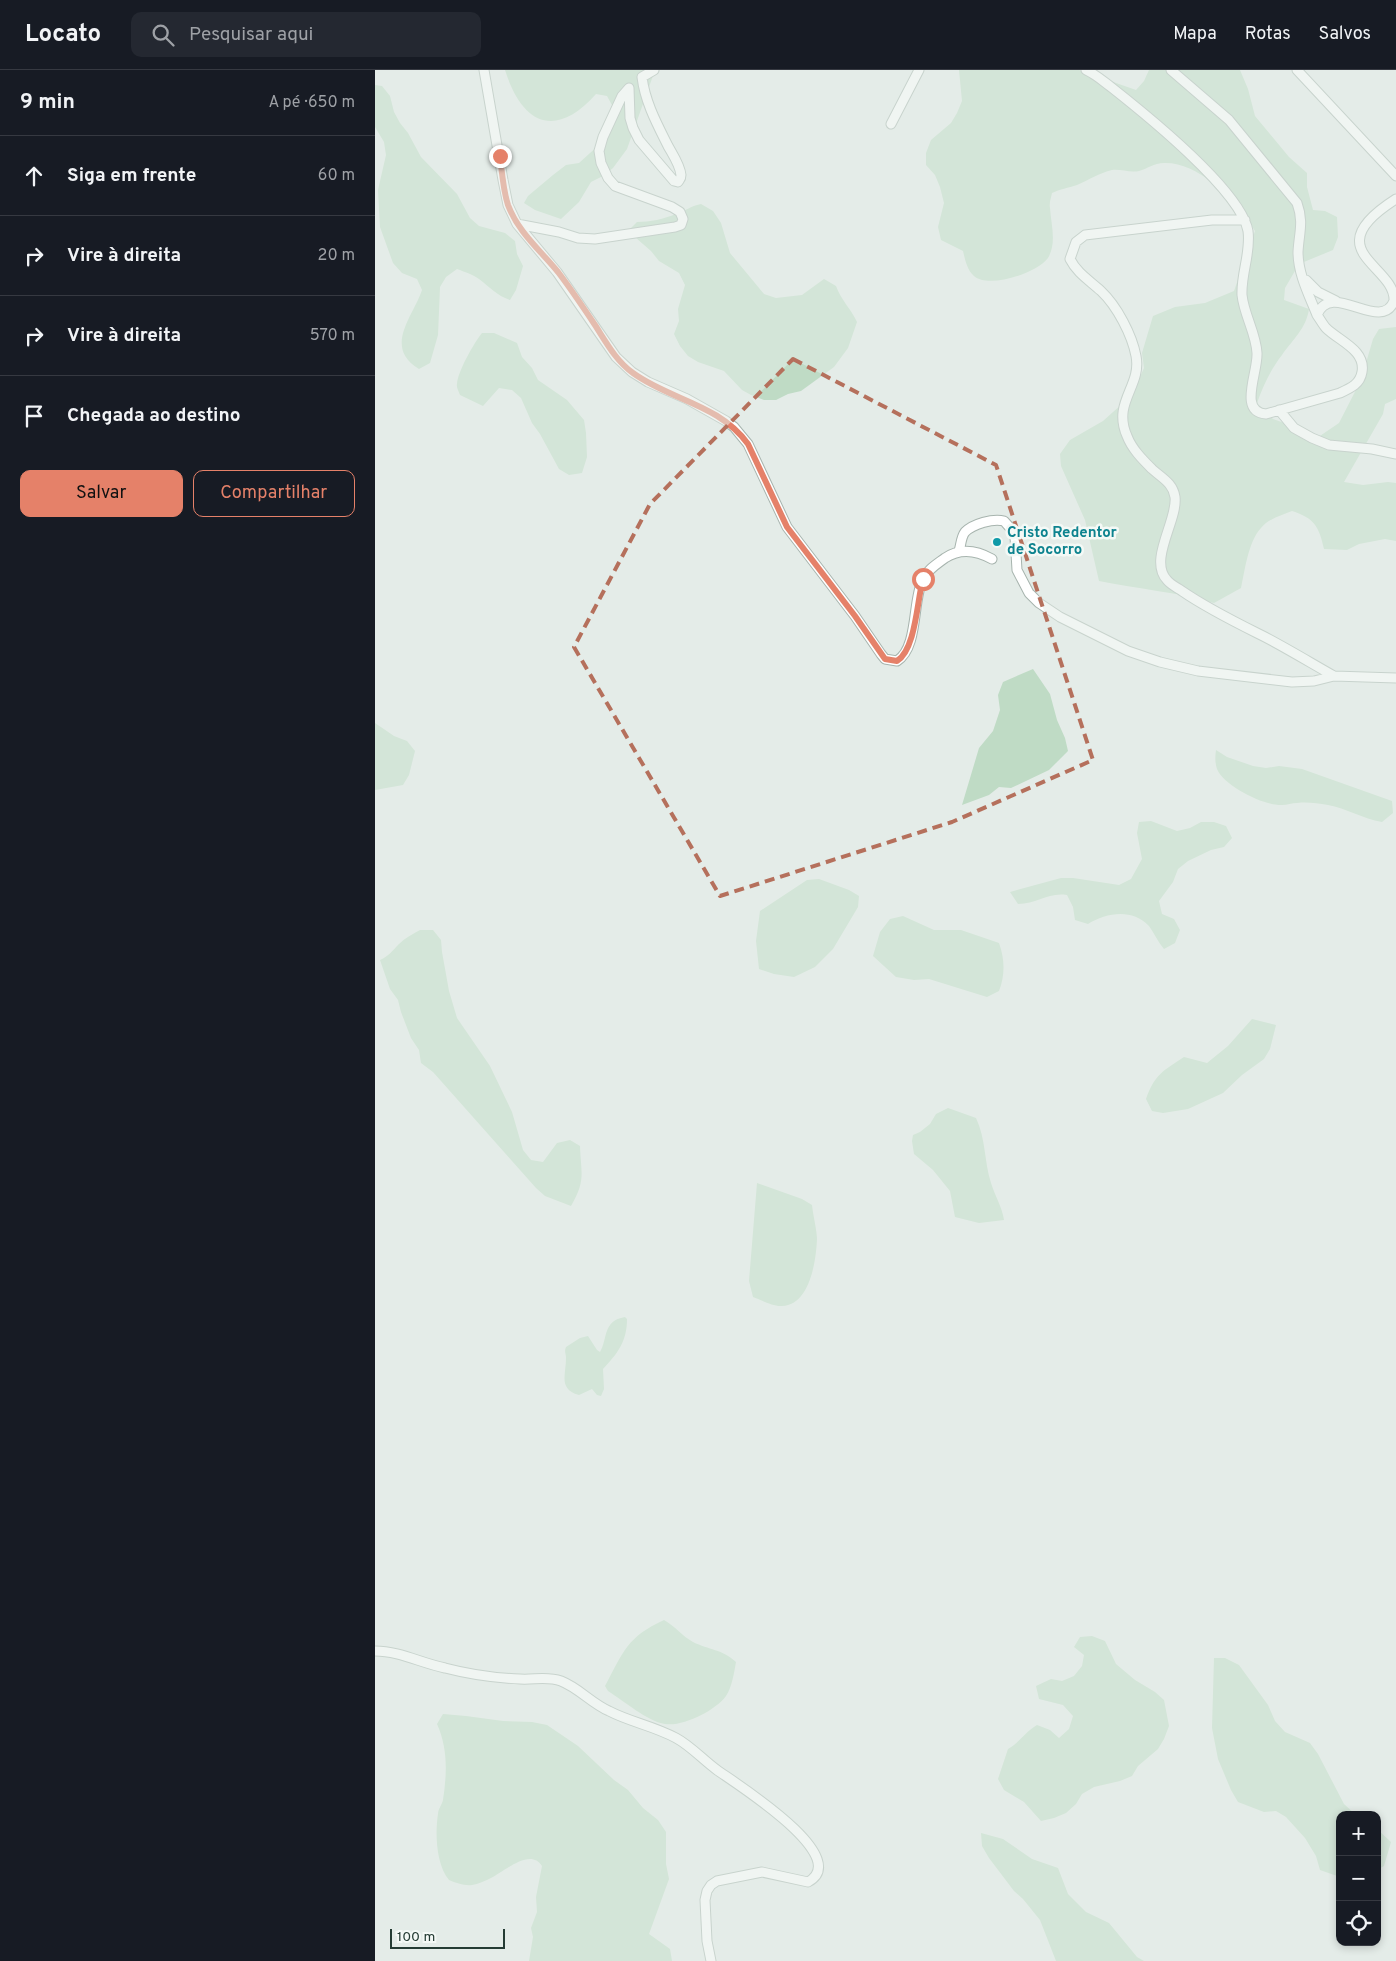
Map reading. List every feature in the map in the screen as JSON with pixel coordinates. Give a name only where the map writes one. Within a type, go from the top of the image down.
[{"type":"street","points":[[484,70],[490,114],[506,196],[517,224],[557,272],[616,356],[632,372],[648,382],[687,399],[725,421],[742,436],[748,444],[787,527],[855,616],[885,659],[897,661],[906,651],[923,579],[939,563],[959,551],[973,551],[992,559]]},
{"type":"street","points":[[517,224],[559,232],[578,238],[595,239],[681,225],[683,219],[680,212],[672,207],[615,186],[608,178],[601,163],[599,151],[603,138],[622,96],[642,77],[654,70]]},
{"type":"street","points":[[891,124],[919,70]]},
{"type":"street","points":[[1086,70],[1143,111],[1196,160],[1229,197],[1245,220],[1249,248],[1242,292],[1244,306],[1257,347],[1258,363],[1251,390],[1251,403],[1255,412],[1266,414],[1352,387],[1358,382],[1361,375],[1362,361],[1357,352],[1326,328],[1317,315],[1302,277],[1298,253],[1302,226],[1301,213],[1297,203],[1229,120],[1171,70]]},
{"type":"street","points":[[1297,70],[1396,176]]},
{"type":"street","points":[[629,88],[630,118],[639,140],[669,177],[678,182],[681,176],[677,164],[647,102],[642,77]]},
{"type":"street","points":[[1317,315],[1323,305],[1328,302],[1381,312],[1389,309],[1393,303],[1395,290],[1391,282],[1368,254],[1362,245],[1361,239],[1362,232],[1368,222],[1396,198]]},
{"type":"street","points":[[1245,220],[1212,220],[1085,235],[1075,242],[1070,259],[1075,269],[1103,292],[1119,314],[1134,346],[1137,359],[1135,375],[1122,410],[1122,424],[1137,454],[1172,486],[1175,496],[1175,508],[1162,551],[1161,569],[1166,580],[1205,606],[1271,640],[1334,676]]},
{"type":"street","points":[[1302,277],[1318,292],[1336,302]]},
{"type":"street","points":[[1279,410],[1294,428],[1329,445],[1372,449],[1396,454]]},
{"type":"street","points":[[959,551],[962,538],[969,529],[991,520],[1003,521],[1013,530],[1017,570],[1034,598],[1060,617],[1128,651],[1160,662],[1198,671],[1292,682],[1314,681],[1334,676],[1396,678]]},
{"type":"street","points":[[375,1651],[404,1656],[456,1670],[522,1680],[543,1678],[558,1680],[573,1686],[609,1712],[661,1730],[678,1739],[717,1770],[759,1798],[792,1826],[814,1853],[819,1864],[819,1871],[814,1879],[808,1882],[762,1872],[717,1881],[711,1885],[705,1900],[711,1961]]},
{"type":"highlighted area","points":[[793,359],[996,465],[1093,760],[952,822],[720,896],[574,647],[650,504]]},
{"type":"green space","points":[[505,70],[655,70],[627,149],[613,168],[591,182],[579,202],[561,219],[535,210],[524,203],[528,196],[553,175],[566,165],[579,163],[600,144],[613,107],[607,96],[596,94],[581,108],[567,117],[554,121],[541,120],[530,113],[521,103],[512,88]]},
{"type":"green space","points":[[959,70],[1079,70],[1136,90],[1144,81],[1149,70],[1240,70],[1248,89],[1255,116],[1289,157],[1307,173],[1307,187],[1313,210],[1325,211],[1337,217],[1338,237],[1333,250],[1299,264],[1285,288],[1284,300],[1309,309],[1302,328],[1278,360],[1257,403],[1273,419],[1301,429],[1314,440],[1339,423],[1361,380],[1373,339],[1379,329],[1396,327],[1396,399],[1385,404],[1383,414],[1344,482],[1363,485],[1396,483],[1396,541],[1385,539],[1359,544],[1347,550],[1324,549],[1320,534],[1314,524],[1306,517],[1292,511],[1271,520],[1261,528],[1250,548],[1241,588],[1214,603],[1172,593],[1099,581],[1085,520],[1061,466],[1060,454],[1070,440],[1103,421],[1132,395],[1144,368],[1142,353],[1153,316],[1175,307],[1205,303],[1234,291],[1255,231],[1248,217],[1231,199],[1211,181],[1189,168],[1177,164],[1164,163],[1136,171],[1112,170],[1052,193],[1050,206],[1053,233],[1052,246],[1048,258],[1042,264],[1024,274],[1013,277],[1001,280],[981,280],[974,276],[968,268],[963,251],[941,240],[938,227],[944,203],[935,175],[926,165],[926,153],[931,140],[951,123],[962,101]]},
{"type":"green space","points":[[375,85],[382,86],[390,96],[394,112],[421,157],[457,194],[470,218],[479,226],[505,233],[515,241],[517,254],[523,266],[516,290],[510,300],[497,294],[476,277],[457,269],[446,277],[440,287],[438,335],[430,363],[419,369],[408,360],[403,351],[402,341],[404,331],[422,290],[417,279],[402,273],[393,263],[380,227],[378,190],[386,155],[384,142],[375,127]]},
{"type":"green space","points":[[701,204],[713,211],[721,223],[730,253],[764,294],[776,298],[802,295],[824,279],[836,286],[855,317],[857,322],[848,348],[834,367],[801,391],[788,394],[776,400],[764,400],[742,390],[724,371],[698,362],[688,356],[680,346],[674,334],[679,321],[678,309],[685,285],[679,273],[659,261],[651,251],[628,231],[637,222],[662,219]]},
{"type":"green space","points":[[482,333],[494,333],[517,343],[522,357],[532,368],[538,380],[567,400],[584,420],[587,457],[582,473],[569,475],[559,469],[532,423],[521,398],[512,390],[499,388],[483,406],[460,395],[457,385],[460,372]]},
{"type":"green space","points":[[1033,669],[1050,694],[1068,751],[1049,770],[1011,788],[999,787],[989,795],[962,805],[979,748],[993,731],[1000,710],[998,695],[1003,682]]},
{"type":"green space","points":[[375,723],[394,736],[407,741],[415,751],[409,775],[403,785],[375,790]]},
{"type":"green space","points":[[1216,750],[1227,757],[1253,766],[1266,768],[1279,766],[1302,769],[1392,801],[1393,813],[1382,822],[1324,804],[1295,803],[1282,805],[1255,799],[1236,788],[1221,775],[1216,764]]},
{"type":"green space","points":[[1151,821],[1177,831],[1190,828],[1201,822],[1214,822],[1226,826],[1232,838],[1224,847],[1211,850],[1188,861],[1178,869],[1173,882],[1159,901],[1162,914],[1174,919],[1180,930],[1175,943],[1164,949],[1149,926],[1135,917],[1119,914],[1111,915],[1088,924],[1075,920],[1073,907],[1067,895],[1054,895],[1018,904],[1010,892],[1061,878],[1119,885],[1131,879],[1142,859],[1137,833],[1139,822]]},
{"type":"green space","points":[[819,879],[849,890],[859,896],[858,907],[833,949],[815,967],[794,977],[774,974],[759,969],[756,941],[760,911],[807,880]]},
{"type":"green space","points":[[903,916],[934,930],[961,930],[999,943],[1003,967],[999,991],[987,997],[929,979],[914,980],[896,977],[873,956],[880,932],[890,919]]},
{"type":"green space","points":[[420,930],[433,930],[441,940],[449,991],[457,1018],[490,1066],[512,1112],[523,1150],[531,1160],[543,1162],[557,1143],[570,1140],[580,1146],[582,1177],[579,1190],[571,1206],[545,1196],[536,1188],[433,1072],[421,1063],[419,1050],[411,1038],[398,1000],[390,989],[380,960],[404,940]]},
{"type":"green space","points":[[1252,1019],[1276,1025],[1270,1049],[1264,1059],[1242,1075],[1223,1093],[1188,1109],[1163,1113],[1152,1111],[1146,1099],[1156,1078],[1184,1057],[1207,1063],[1228,1046]]},
{"type":"green space","points":[[948,1108],[976,1118],[982,1134],[991,1183],[1004,1220],[979,1223],[955,1217],[950,1191],[933,1170],[914,1154],[913,1135],[930,1124],[936,1114]]},
{"type":"green space","points":[[757,1183],[802,1199],[812,1205],[817,1239],[813,1270],[805,1290],[792,1304],[775,1305],[753,1297],[749,1281]]},
{"type":"green space","points":[[625,1317],[627,1319],[627,1327],[623,1341],[617,1353],[603,1369],[604,1389],[601,1396],[597,1395],[592,1389],[579,1395],[572,1392],[568,1389],[565,1381],[566,1347],[580,1338],[588,1336],[600,1352],[609,1326],[618,1319]]},
{"type":"green space","points":[[664,1620],[693,1642],[720,1652],[736,1662],[733,1680],[726,1696],[707,1712],[681,1723],[665,1724],[651,1719],[608,1691],[605,1686],[622,1654],[634,1639]]},
{"type":"green space","points":[[1092,1636],[1105,1641],[1116,1664],[1164,1700],[1169,1726],[1158,1749],[1138,1766],[1132,1776],[1094,1787],[1082,1794],[1076,1804],[1066,1813],[1041,1821],[1024,1802],[1004,1790],[998,1779],[1008,1749],[1037,1725],[1050,1730],[1059,1738],[1069,1729],[1073,1716],[1063,1705],[1039,1699],[1036,1686],[1051,1679],[1062,1681],[1074,1676],[1082,1666],[1084,1655],[1074,1647],[1080,1637]]},
{"type":"green space","points":[[1214,1658],[1225,1658],[1239,1665],[1268,1705],[1275,1721],[1285,1732],[1310,1743],[1318,1754],[1344,1804],[1352,1811],[1336,1811],[1336,1876],[1320,1870],[1316,1856],[1305,1838],[1286,1817],[1276,1811],[1264,1812],[1238,1802],[1218,1759],[1212,1728]]},
{"type":"green space","points":[[443,1714],[547,1725],[578,1746],[614,1780],[628,1790],[643,1808],[658,1820],[666,1832],[666,1864],[669,1879],[649,1934],[670,1949],[672,1961],[529,1961],[533,1937],[531,1928],[537,1912],[536,1897],[542,1866],[537,1861],[531,1859],[524,1860],[474,1885],[463,1885],[449,1880],[441,1866],[437,1849],[438,1812],[443,1800],[446,1761],[441,1733],[437,1724]]},
{"type":"green space","points":[[981,1833],[1003,1839],[1032,1859],[1058,1868],[1068,1894],[1086,1912],[1109,1923],[1137,1957],[1144,1961],[1056,1961],[1040,1920],[1014,1891],[989,1858],[982,1846]]},
{"type":"green space","points":[[1381,1833],[1391,1842],[1384,1866],[1381,1868]]},
{"type":"place","name":"Cristo Redentor de Socorro","points":[[997,542]]},
{"type":"route","points":[[500,156],[508,205],[517,224],[557,272],[616,356],[632,372],[648,382],[687,399],[725,421],[742,436],[748,444],[787,527],[855,616],[885,659],[897,661],[906,651],[923,579]]}]
